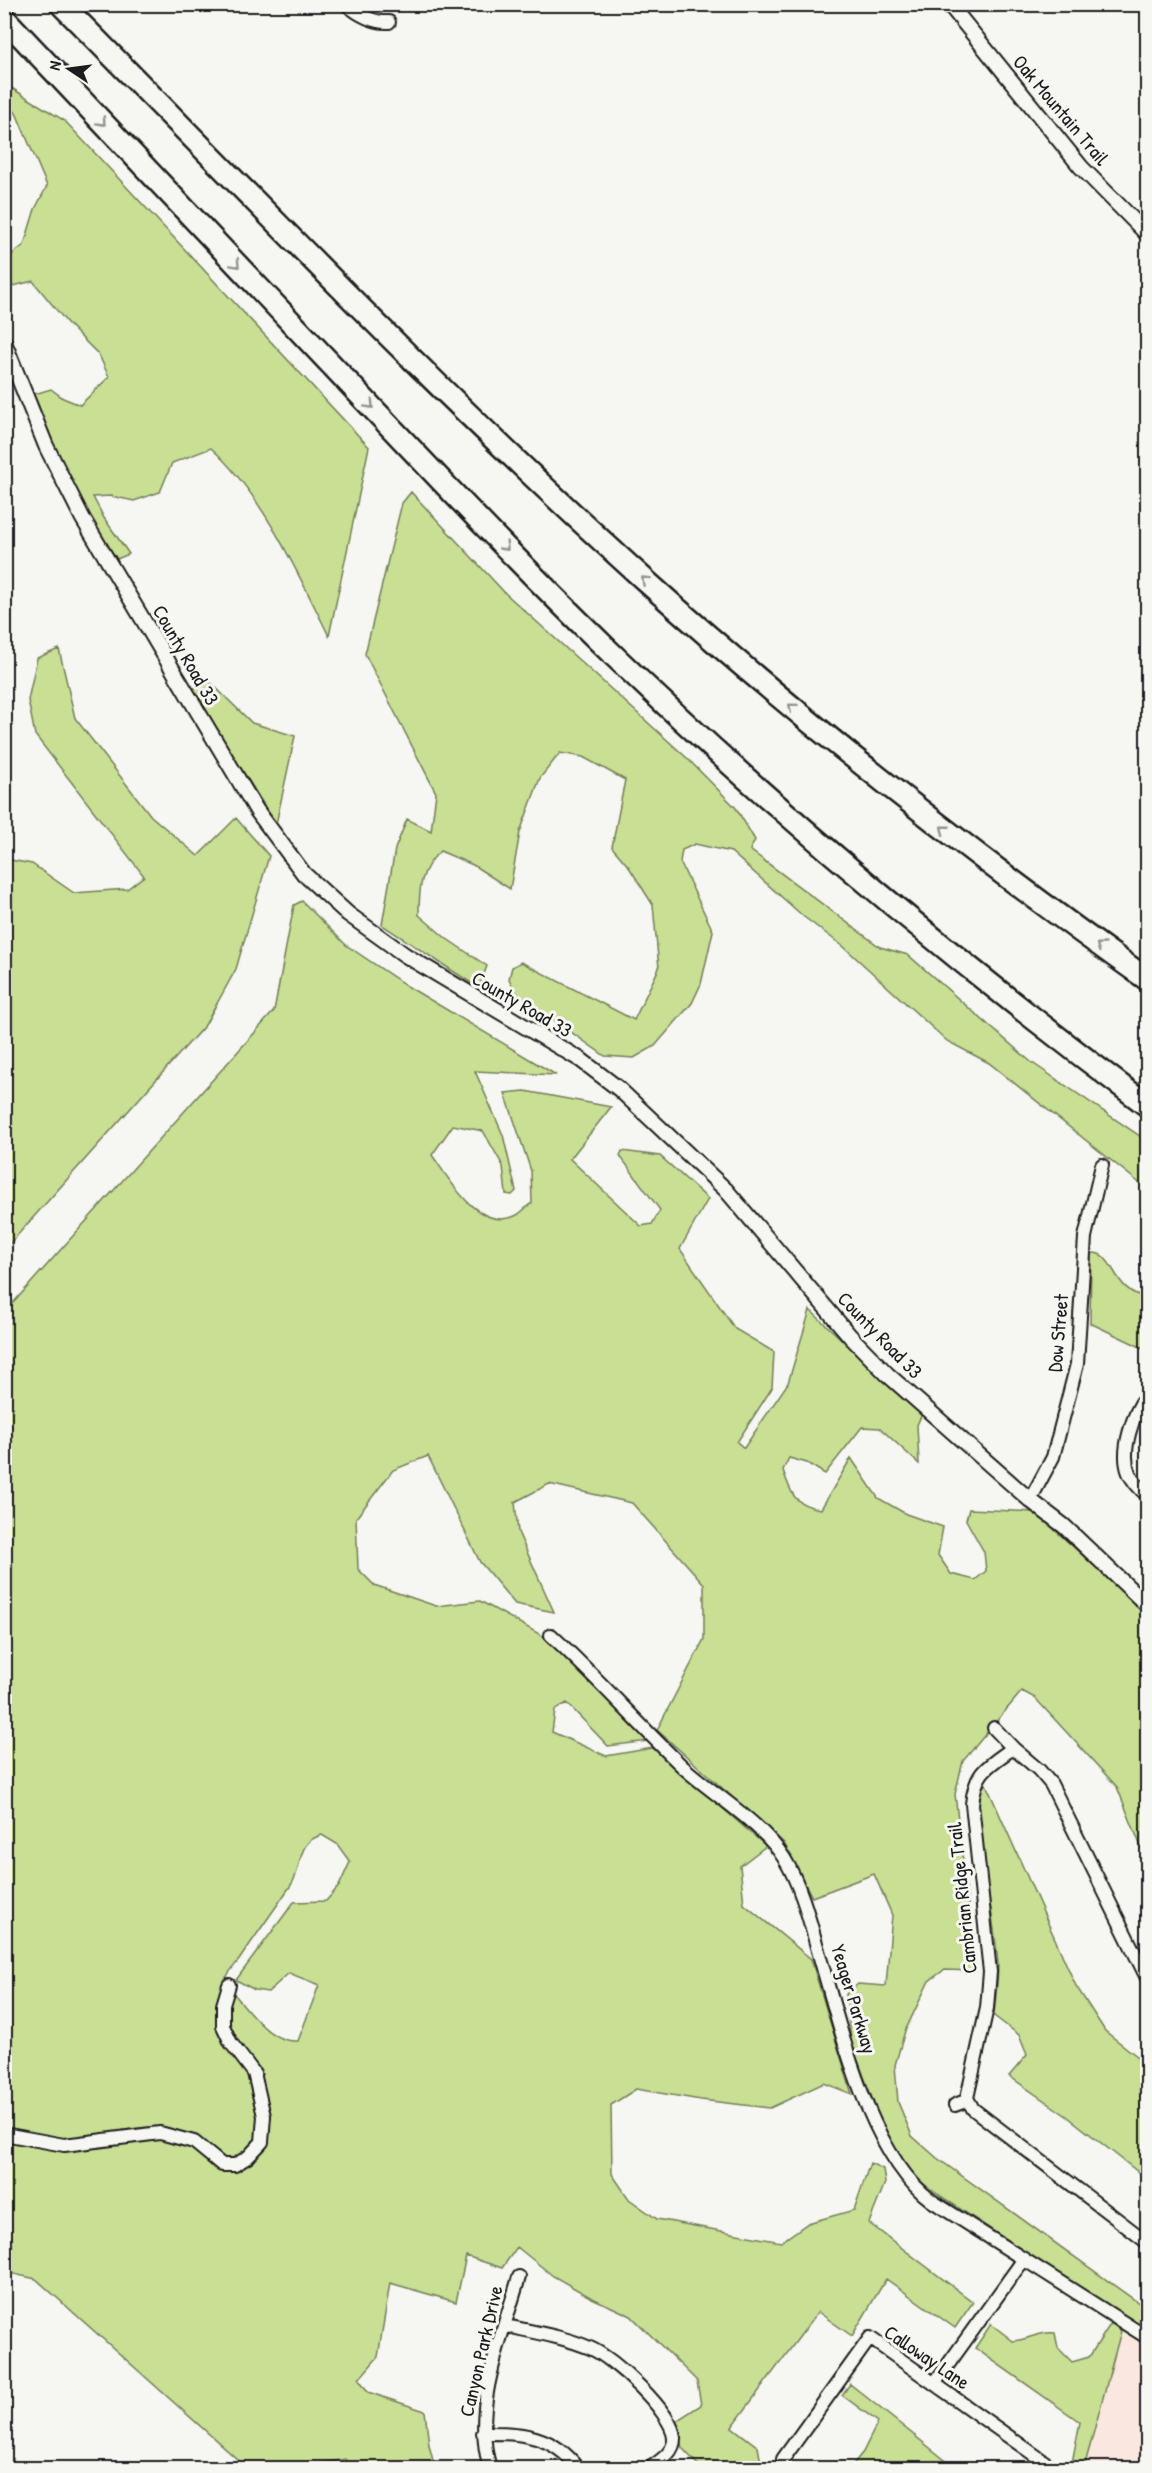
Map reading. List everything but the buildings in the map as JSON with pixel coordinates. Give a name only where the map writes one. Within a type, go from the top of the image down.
[{"type":"highway","points":[[61,4],[483,428],[646,581],[791,707],[903,798],[1148,981]]},
{"type":"highway","points":[[4,18],[459,499],[616,657],[748,780],[856,874],[1013,1003],[1148,1106]]},
{"type":"street","points":[[346,4],[362,16],[380,23],[389,22]]},
{"type":"street","name":"Oak Mountain Trail","points":[[949,4],[1067,151],[1148,235]]},
{"type":"street","name":"County Road 33","points":[[4,342],[46,447],[83,519],[235,776],[257,811],[299,867],[348,914],[405,955],[475,1000],[573,1056],[619,1089],[726,1190],[850,1336],[887,1374],[1030,1500],[1086,1545],[1148,1606]]},
{"type":"street","name":"Dow Street","points":[[1030,1500],[1053,1457],[1077,1364],[1085,1237],[1102,1165]]},
{"type":"street","points":[[1148,1395],[1138,1408],[1126,1459],[1130,1475],[1148,1496]]},
{"type":"street","name":"Yeager Parkway","points":[[551,1635],[684,1768],[777,1849],[800,1892],[854,2067],[876,2124],[897,2164],[916,2189],[1148,2338]]},
{"type":"street","points":[[994,1728],[1051,1784],[1148,1980]]},
{"type":"street","name":"Cambrian Ridge Trail","points":[[968,2100],[987,2008],[990,1972],[972,1804],[974,1786],[983,1771],[1013,1748]]},
{"type":"street","points":[[4,2134],[64,2145],[160,2133],[194,2142],[222,2165],[235,2165],[248,2157],[262,2142],[265,2132],[264,2116],[254,2073],[231,2043],[223,2026],[223,2005],[229,1985]]},
{"type":"street","points":[[955,2105],[968,2100],[973,2109],[1148,2243]]},
{"type":"street","points":[[934,2384],[1024,2259]]},
{"type":"street","name":"Canyon Park Drive","points":[[490,2469],[483,2433],[486,2400],[519,2277]]},
{"type":"street","points":[[506,2326],[592,2349],[627,2373],[670,2426],[674,2438],[670,2451],[650,2469]]},
{"type":"street","name":"Calloway Lane","points":[[783,2459],[870,2338],[1053,2469]]},
{"type":"street","points":[[483,2433],[516,2433],[540,2438],[561,2450],[579,2469]]},
{"type":"shaded area","points":[[1118,2312],[1147,2327],[1147,2468],[1077,2468]]},
{"type":"green space","points":[[5,84],[65,121],[369,447],[329,636],[292,562],[263,512],[230,467],[211,448],[172,463],[160,492],[134,501],[111,496],[93,497],[104,518],[129,554],[117,559],[85,514],[31,395],[51,389],[63,398],[80,405],[109,377],[99,355],[68,324],[33,281],[5,288],[5,260],[24,245],[35,209],[47,186],[16,113],[5,100]]},
{"type":"green space","points":[[411,492],[505,593],[687,758],[736,808],[755,840],[750,850],[880,947],[908,955],[1031,1062],[1147,1141],[1147,1189],[989,1063],[947,1041],[844,947],[804,917],[731,852],[695,844],[682,850],[680,862],[713,931],[701,984],[692,1003],[655,1046],[634,1058],[605,1056],[517,994],[509,979],[512,967],[521,962],[634,1020],[659,968],[653,905],[629,867],[612,847],[625,780],[583,757],[560,753],[540,778],[520,832],[510,889],[473,865],[440,851],[428,865],[420,888],[419,915],[447,939],[487,966],[479,988],[382,925],[395,849],[407,819],[431,831],[436,793],[365,654],[402,503]]},
{"type":"green space","points":[[59,649],[75,718],[151,816],[198,856],[236,818],[269,856],[236,969],[205,1025],[5,1249],[5,859],[32,864],[74,893],[127,889],[144,876],[35,735],[28,700],[37,658]]},
{"type":"green space","points":[[211,683],[252,723],[295,736],[276,824],[191,689]]},
{"type":"green space","points":[[302,901],[346,945],[407,986],[556,1075],[475,1071],[503,1135],[516,1191],[512,1195],[506,1194],[503,1166],[483,1131],[453,1125],[432,1155],[457,1190],[478,1211],[490,1217],[503,1219],[517,1215],[532,1203],[531,1171],[505,1093],[525,1091],[611,1107],[570,1159],[641,1226],[652,1224],[660,1210],[620,1156],[622,1151],[660,1156],[708,1199],[680,1249],[735,1329],[774,1352],[772,1388],[737,1442],[744,1448],[788,1383],[810,1310],[922,1414],[917,1425],[919,1464],[880,1428],[862,1427],[825,1474],[807,1463],[789,1458],[783,1470],[791,1492],[799,1501],[821,1509],[851,1458],[878,1498],[906,1514],[943,1527],[938,1555],[951,1574],[975,1580],[986,1571],[984,1552],[966,1520],[969,1509],[1035,1512],[1134,1602],[1147,1618],[1147,1862],[1117,1787],[1035,1698],[1022,1691],[963,1761],[955,1794],[976,1971],[944,1970],[929,1981],[905,2031],[895,2065],[898,2102],[912,2136],[937,2158],[1147,2309],[1147,2330],[1110,2309],[929,2188],[905,2168],[880,2119],[851,2042],[846,1994],[858,1984],[886,1986],[892,1915],[874,1874],[812,1897],[784,1843],[657,1730],[704,1639],[704,1584],[632,1503],[549,1484],[515,1502],[518,1532],[554,1612],[515,1604],[480,1562],[428,1456],[393,1470],[356,1518],[358,1569],[374,1585],[436,1606],[480,1601],[550,1640],[649,1741],[608,1746],[567,1703],[555,1710],[552,1732],[606,1756],[653,1748],[766,1846],[740,1866],[744,1904],[811,1959],[852,2094],[824,2083],[770,2108],[636,2089],[611,2105],[612,2174],[629,2199],[657,2219],[781,2242],[808,2223],[854,2210],[870,2163],[883,2169],[885,2183],[869,2223],[973,2302],[955,2328],[886,2279],[852,2336],[818,2312],[732,2427],[758,2447],[762,2468],[701,2468],[682,2448],[676,2421],[701,2405],[697,2381],[631,2316],[590,2297],[553,2276],[517,2247],[502,2268],[466,2256],[456,2302],[390,2283],[378,2357],[359,2379],[368,2392],[425,2411],[429,2445],[435,2468],[351,2468],[345,2459],[298,2468],[247,2468],[36,2279],[5,2272],[5,2141],[32,2146],[68,2148],[144,2137],[164,2138],[195,2147],[216,2166],[228,2170],[248,2163],[258,2155],[267,2131],[267,2103],[255,2067],[228,2026],[227,2005],[233,1993],[269,2032],[278,2037],[298,2041],[319,1985],[289,1973],[268,1992],[255,1990],[236,1980],[294,1902],[326,1901],[339,1886],[350,1862],[337,1844],[322,1835],[313,1838],[301,1855],[291,1885],[223,1983],[218,2007],[219,2027],[227,2045],[246,2069],[252,2081],[260,2109],[261,2124],[258,2138],[252,2150],[242,2159],[228,2163],[181,2131],[159,2127],[63,2140],[5,2130],[5,1312],[274,1011],[294,905]]},
{"type":"green space","points":[[1094,1253],[1106,1260],[1127,1289],[1147,1297],[1147,1350],[1090,1323],[1091,1255]]},
{"type":"green space","points":[[986,1784],[1076,1986],[1105,2031],[1147,2064],[1147,2179],[1068,2117],[1009,2076],[1027,2055],[1019,2035],[994,2016],[998,1965],[979,1812],[979,1790]]},
{"type":"green space","points":[[1111,2323],[1121,2331],[1084,2468],[1071,2468],[1080,2422],[975,2348],[991,2324],[1013,2341],[1044,2333],[1055,2333],[1058,2348],[1072,2362],[1089,2357]]},
{"type":"green space","points":[[850,2384],[955,2468],[850,2468],[863,2452],[878,2422],[842,2395]]}]
